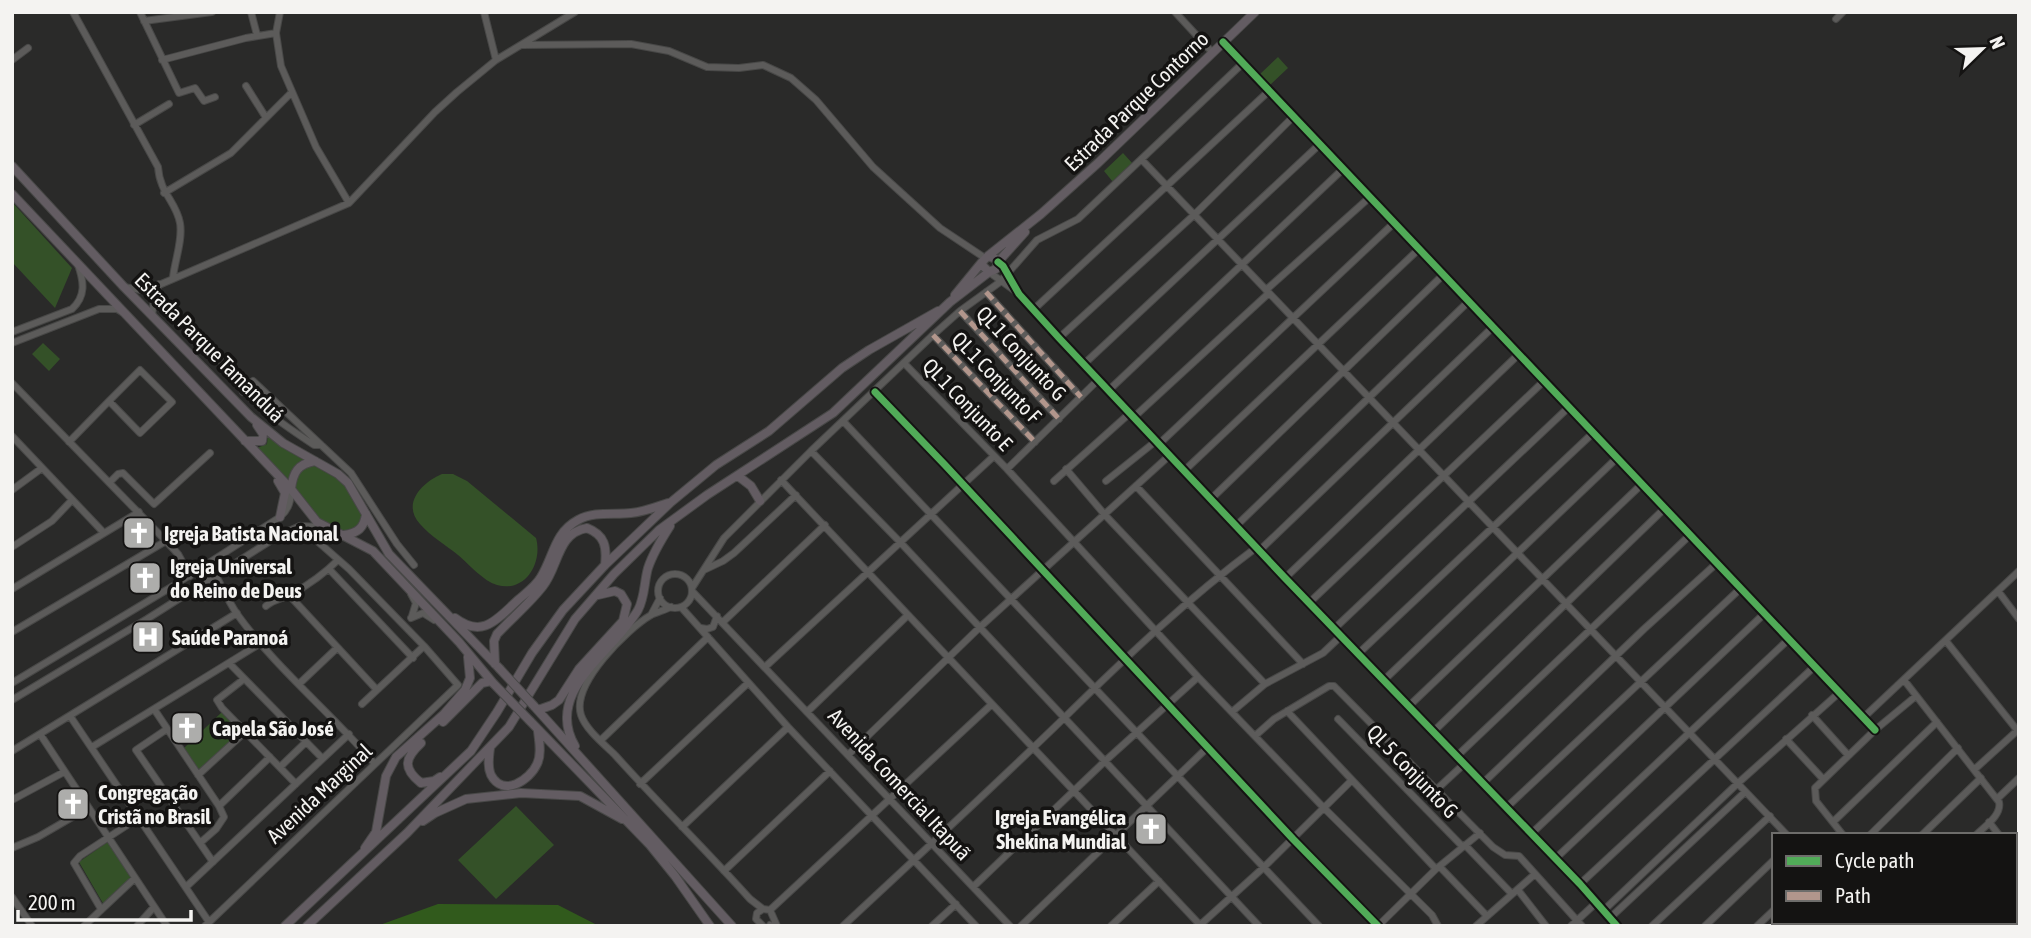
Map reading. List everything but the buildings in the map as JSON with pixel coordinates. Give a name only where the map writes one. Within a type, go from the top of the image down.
[{"type":"main road","name":"Estrada Parque Contorno","points":[[407,833],[509,727],[575,619],[614,574],[674,518],[833,412],[950,302],[985,259],[1098,163],[1255,12]]},
{"type":"main road","name":"Estrada Parque Tamanduá","points":[[12,166],[124,287],[251,417],[283,443],[338,474],[348,483],[388,554],[497,666],[585,764]]},
{"type":"main road","name":"Estrada Parque Tamanduá","points":[[12,194],[290,489],[306,510],[325,527],[373,551],[403,581],[492,682],[631,824],[676,876],[710,926]]},
{"type":"main road","name":"Estrada Parque Contorno","points":[[998,262],[1041,214]]},
{"type":"main road","points":[[985,259],[996,259],[998,262],[996,269],[989,272],[984,269],[985,259]]},
{"type":"main road","name":"Estrada Parque Contorno","points":[[950,302],[989,272]]},
{"type":"main road","points":[[285,926],[458,765],[483,735],[532,653],[564,610],[605,565],[670,503],[716,465],[775,427],[842,368],[943,309]]},
{"type":"main road","points":[[246,442],[260,442],[263,438],[251,417]]},
{"type":"main road","points":[[246,442],[280,483],[285,498],[281,517]]},
{"type":"main road","points":[[290,489],[295,471],[301,465],[315,461]]},
{"type":"main road","points":[[738,476],[751,486],[760,501]]},
{"type":"main road","points":[[433,601],[461,623],[472,628],[489,625],[540,579],[556,540],[578,520],[591,515],[633,513],[670,503]]},
{"type":"main road","points":[[344,535],[357,532],[368,518]]},
{"type":"main road","points":[[674,518],[652,554],[638,610],[591,666],[573,694],[567,720],[570,737],[585,764],[732,926]]},
{"type":"main road","points":[[497,666],[494,641],[497,634],[541,589],[550,576],[562,545],[571,535],[587,528],[597,532],[605,543],[605,565]]},
{"type":"main road","points":[[536,708],[552,705],[559,700],[579,669],[622,621],[626,604],[621,594],[607,591],[596,596]]},
{"type":"main road","points":[[358,859],[376,832],[386,776],[396,757],[465,690],[471,666],[466,650]]},
{"type":"main road","points":[[458,765],[434,781],[421,783],[408,769],[410,754],[482,683],[492,682]]},
{"type":"main road","points":[[490,748],[488,764],[492,777],[501,785],[514,786],[527,780],[537,765],[540,755],[538,731]]},
{"type":"main road","points":[[307,926],[407,833],[453,804],[521,793],[580,796],[631,824]]},
{"type":"street","points":[[73,12],[158,167],[159,183],[180,221],[173,277]]},
{"type":"street","points":[[140,12],[179,93],[195,88],[204,101],[215,97]]},
{"type":"street","points":[[144,21],[212,12]]},
{"type":"street","points":[[251,12],[257,35]]},
{"type":"street","points":[[280,12],[276,33],[281,66],[316,147],[349,203]]},
{"type":"street","points":[[484,12],[496,60]]},
{"type":"street","points":[[124,287],[141,290],[159,285],[349,203],[435,112],[496,60],[575,12]]},
{"type":"street","points":[[1175,12],[1212,52]]},
{"type":"street","points":[[1836,19],[1843,12]]},
{"type":"street","points":[[162,60],[257,35],[276,33]]},
{"type":"street","points":[[1223,42],[1875,730]]},
{"type":"street","points":[[522,45],[631,44],[669,51],[707,67],[739,68],[763,65],[790,78],[816,100],[873,167],[940,228],[985,259]]},
{"type":"street","points":[[12,60],[28,48]]},
{"type":"street","points":[[770,925],[724,870],[588,726],[580,714],[584,686],[593,670],[617,644],[651,615],[687,604],[692,589],[724,538],[933,335],[1000,282],[1037,240],[1078,219],[1243,63]]},
{"type":"street","points":[[246,86],[265,116]]},
{"type":"street","points":[[1033,310],[1269,90]]},
{"type":"street","points":[[164,193],[223,159],[292,92]]},
{"type":"street","points":[[134,125],[169,104]]},
{"type":"street","points":[[1059,338],[1194,215],[1293,117]]},
{"type":"street","points":[[1084,365],[1320,144]]},
{"type":"street","points":[[1142,160],[1785,833]]},
{"type":"street","points":[[1109,390],[1343,169]]},
{"type":"street","points":[[1054,481],[1132,415],[1370,197]]},
{"type":"street","points":[[1106,481],[1158,442],[1394,223]]},
{"type":"street","points":[[1185,470],[1419,249]]},
{"type":"street","points":[[998,262],[1019,294],[1084,365],[1507,807],[1617,926]]},
{"type":"street","points":[[12,332],[72,309],[78,303],[84,290],[78,264]]},
{"type":"street","points":[[989,272],[1019,294]]},
{"type":"street","points":[[1211,499],[1443,275]]},
{"type":"street","points":[[152,316],[159,285]]},
{"type":"street","points":[[986,292],[1081,397]]},
{"type":"street","points":[[1237,525],[1469,301]]},
{"type":"street","points":[[12,343],[99,309],[117,309],[124,314]]},
{"type":"street","name":"QL 1 Conjunto G","points":[[960,311],[1059,419]]},
{"type":"street","points":[[843,926],[1124,659],[1219,575],[1259,549],[1493,327]]},
{"type":"street","name":"QL 1 Conjunto F","points":[[933,335],[1035,442]]},
{"type":"street","points":[[214,349],[243,392],[285,426],[314,445],[321,444]]},
{"type":"street","points":[[1285,578],[1519,354]]},
{"type":"street","name":"QL 1 Conjunto E","points":[[904,363],[1007,468],[1198,677],[1432,915],[1437,926]]},
{"type":"street","points":[[69,442],[139,370],[172,402],[140,433],[109,401]]},
{"type":"street","points":[[1007,468],[1099,379]]},
{"type":"street","points":[[243,392],[253,381],[321,444],[359,483],[397,544],[414,565]]},
{"type":"street","points":[[1310,603],[1544,381]]},
{"type":"street","points":[[12,383],[178,554],[190,576]]},
{"type":"street","points":[[875,392],[1293,839],[1379,925],[1438,868],[1480,833]]},
{"type":"street","points":[[1335,628],[1569,407]]},
{"type":"street","points":[[285,426],[292,417]]},
{"type":"street","points":[[844,421],[1319,926]]},
{"type":"street","points":[[1359,653],[1593,433]]},
{"type":"street","points":[[12,436],[16,445],[42,468],[104,533]]},
{"type":"street","points":[[811,451],[900,542],[1259,926]]},
{"type":"street","points":[[110,482],[123,473],[155,503],[210,453]]},
{"type":"street","points":[[848,755],[979,628],[1170,455]]},
{"type":"street","points":[[765,667],[994,456]]},
{"type":"street","points":[[1384,680],[1617,458]]},
{"type":"street","points":[[12,490],[42,468]]},
{"type":"street","points":[[1066,469],[1105,515],[1265,684]]},
{"type":"street","points":[[781,480],[1200,925],[1263,869],[1352,780]]},
{"type":"street","points":[[1409,706],[1642,484]]},
{"type":"street","points":[[1136,486],[1303,664]]},
{"type":"street","points":[[12,683],[190,576],[281,517],[291,499],[290,489]]},
{"type":"street","points":[[651,615],[660,598],[659,585],[663,579],[675,574],[687,578],[734,553],[796,495]]},
{"type":"street","points":[[12,547],[52,521],[72,500]]},
{"type":"street","points":[[1433,732],[1665,508]]},
{"type":"street","points":[[13,587],[139,512]]},
{"type":"street","points":[[368,518],[379,517]]},
{"type":"street","points":[[300,526],[424,646],[362,704]]},
{"type":"street","points":[[12,700],[278,536],[300,526],[325,527]]},
{"type":"street","points":[[723,622],[825,526]]},
{"type":"street","points":[[1457,757],[1690,535]]},
{"type":"street","points":[[12,632],[166,541]]},
{"type":"street","points":[[237,546],[245,550],[244,557]]},
{"type":"street","points":[[266,606],[289,595],[329,569],[337,559]]},
{"type":"street","points":[[1483,783],[1717,563]]},
{"type":"street","points":[[329,569],[413,658]]},
{"type":"street","points":[[1864,717],[2019,571]]},
{"type":"street","points":[[216,576],[237,613],[261,643],[374,763]]},
{"type":"street","points":[[687,578],[692,589]]},
{"type":"street","points":[[403,581],[416,603],[411,618]]},
{"type":"street","points":[[1507,807],[1741,588]]},
{"type":"street","name":"Avenida Comercial Itapuã","points":[[692,589],[1010,926]]},
{"type":"street","points":[[1998,591],[2019,619]]},
{"type":"street","points":[[289,595],[377,690]]},
{"type":"street","points":[[660,598],[671,607]]},
{"type":"street","name":"Avenida Comercial Itapuã","points":[[681,607],[788,727],[976,926]]},
{"type":"street","points":[[12,751],[237,613]]},
{"type":"street","points":[[1531,834],[1765,613]]},
{"type":"street","points":[[403,625],[411,618],[428,615],[459,642]]},
{"type":"street","points":[[807,712],[908,615]]},
{"type":"street","points":[[699,628],[713,627],[717,616]]},
{"type":"street","points":[[1233,711],[1265,684],[1330,649],[1342,635]]},
{"type":"street","points":[[601,740],[708,637]]},
{"type":"street","points":[[1555,859],[1790,639]]},
{"type":"street","points":[[1946,640],[2018,730],[1975,769]]},
{"type":"street","points":[[92,747],[261,643]]},
{"type":"street","points":[[74,646],[70,651],[71,655],[81,659]]},
{"type":"street","name":"Avenida Marginal","points":[[207,924],[457,686],[457,682],[424,646]]},
{"type":"street","points":[[300,683],[337,648]]},
{"type":"street","points":[[53,658],[63,660],[61,670]]},
{"type":"street","points":[[230,664],[322,758]]},
{"type":"street","points":[[1580,884],[1815,666]]},
{"type":"street","points":[[973,887],[1198,677]]},
{"type":"street","points":[[244,679],[217,700],[296,784]]},
{"type":"street","points":[[1904,680],[1997,799],[2000,808],[1978,833]]},
{"type":"street","points":[[640,784],[748,683]]},
{"type":"street","points":[[1256,735],[1287,710],[1329,686],[1335,686],[1503,855],[1518,856],[1579,923]]},
{"type":"street","points":[[1604,910],[1737,784],[1840,692]]},
{"type":"street","points":[[1841,833],[1814,797],[1815,788],[1875,730],[1916,696]]},
{"type":"street","points":[[750,926],[992,704]]},
{"type":"street","points":[[154,709],[219,806],[223,820],[200,843]]},
{"type":"street","points":[[1287,710],[1486,921]]},
{"type":"street","points":[[1812,715],[1848,755]]},
{"type":"street","points":[[70,716],[186,887],[207,924]]},
{"type":"street","name":"QL 5 Conjunto G","points":[[1338,719],[1464,846],[1515,892],[1546,926]]},
{"type":"street","points":[[1833,822],[1937,722]]},
{"type":"street","points":[[682,827],[788,727]]},
{"type":"street","points":[[167,729],[136,750],[213,862]]},
{"type":"street","points":[[198,775],[245,732]]},
{"type":"street","points":[[40,734],[167,926]]},
{"type":"street","points":[[186,887],[349,734]]},
{"type":"street","points":[[1786,739],[1823,779]]},
{"type":"street","points":[[280,767],[306,742]]},
{"type":"street","points":[[1021,926],[1208,747]]},
{"type":"street","points":[[1872,833],[1958,748]]},
{"type":"street","points":[[389,750],[396,757]]},
{"type":"street","points":[[219,806],[270,757]]},
{"type":"street","points":[[1436,790],[1464,764]]},
{"type":"street","points":[[724,870],[830,771]]},
{"type":"street","points":[[12,800],[64,772]]},
{"type":"street","points":[[1924,833],[1981,778]]},
{"type":"street","points":[[1997,799],[2019,778]]},
{"type":"street","points":[[1611,917],[1745,792]]},
{"type":"street","points":[[12,848],[38,837],[88,808]]},
{"type":"street","points":[[1652,926],[1770,816]]},
{"type":"street","points":[[102,909],[74,863],[80,856],[138,818]]},
{"type":"street","points":[[1989,822],[1997,833]]},
{"type":"street","points":[[1705,926],[1772,862]]},
{"type":"street","points":[[1476,926],[1486,921],[1535,874]]},
{"type":"street","points":[[84,926],[135,878]]},
{"type":"street","points":[[1111,926],[1159,881]]},
{"type":"street","points":[[12,897],[32,926]]},
{"type":"street","points":[[1571,926],[1579,923],[1597,902]]},
{"type":"street","points":[[932,926],[956,904]]},
{"type":"street","points":[[137,926],[154,906]]},
{"type":"street","points":[[1756,926],[1772,912]]},
{"type":"street","points":[[762,913],[770,925]]},
{"type":"green space","points":[[1278,57],[1288,68],[1270,85],[1260,74]]},
{"type":"green space","points":[[1123,153],[1133,164],[1113,182],[1104,171]]},
{"type":"green space","points":[[12,202],[72,268],[55,308],[12,262]]},
{"type":"green space","points":[[43,343],[60,359],[49,371],[32,354]]},
{"type":"green space","points":[[268,434],[307,461],[289,483],[257,448],[267,444]]},
{"type":"green space","points":[[316,464],[338,479],[355,498],[361,522],[355,530],[343,532],[325,526],[293,489],[294,478],[303,467]]},
{"type":"green space","points":[[442,474],[453,474],[467,481],[536,538],[537,557],[534,566],[530,574],[516,585],[492,583],[420,524],[413,508],[417,494],[428,482]]},
{"type":"green space","points":[[222,712],[241,732],[200,771],[184,748]]},
{"type":"green space","points":[[516,806],[554,845],[496,899],[458,860]]},
{"type":"green space","points":[[109,841],[135,879],[104,905],[79,862]]},
{"type":"green space","points":[[438,904],[558,905],[599,926],[377,926]]},
{"type":"marked path","points":[[986,292],[1081,397]]},
{"type":"marked path","points":[[960,311],[1059,419]]},
{"type":"marked path","points":[[933,335],[1035,442]]},
{"type":"cycle path","points":[[1223,42],[1875,730]]},
{"type":"cycle path","points":[[998,262],[1019,294],[1059,338],[1617,926]]},
{"type":"cycle path","points":[[875,392],[1293,839],[1378,926]]},
{"type":"place","name":"Igreja Batista Nacional","points":[[139,533]]},
{"type":"place","name":"Igreja Universal do Reino de Deus","points":[[145,578]]},
{"type":"place","name":"Saúde Paranoá","points":[[148,637]]},
{"type":"place","name":"Capela São José","points":[[187,728]]},
{"type":"place","name":"Congregação Cristã no Brasil","points":[[73,804]]},
{"type":"place","name":"Igreja Evangélica Shekina Mundial","points":[[1151,829]]}]
